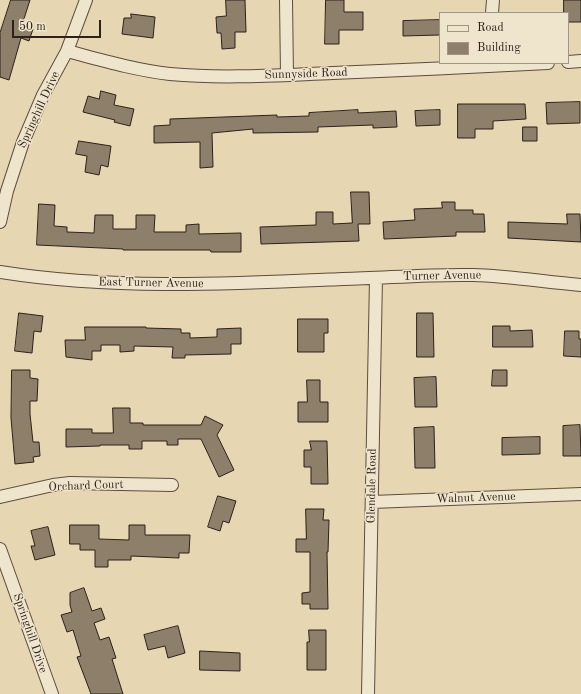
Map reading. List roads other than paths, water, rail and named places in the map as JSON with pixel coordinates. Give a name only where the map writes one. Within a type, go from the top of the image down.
[{"type":"street","name":"Springhill Drive","points":[[0,222],[7,191],[23,142],[43,94],[67,51],[86,0]]},
{"type":"street","points":[[286,0],[287,75]]},
{"type":"street","points":[[492,12],[493,0]]},
{"type":"street","name":"Sunnyside Road","points":[[67,51],[122,66],[170,74],[218,76],[287,75],[517,64]]},
{"type":"street","points":[[569,62],[581,61]]},
{"type":"street","name":"East Turner Avenue","points":[[0,272],[22,276],[91,282],[153,284],[303,281]]},
{"type":"street","name":"Turner Avenue","points":[[303,281],[472,275],[510,277],[581,285]]},
{"type":"street","name":"Glendale Road","points":[[368,694],[376,278]]},
{"type":"street","name":"Orchard Court","points":[[0,497],[53,485],[64,484],[172,485]]},
{"type":"street","name":"Walnut Avenue","points":[[372,502],[581,494]]},
{"type":"street","name":"Springhill Drive","points":[[0,549],[52,694]]}]
